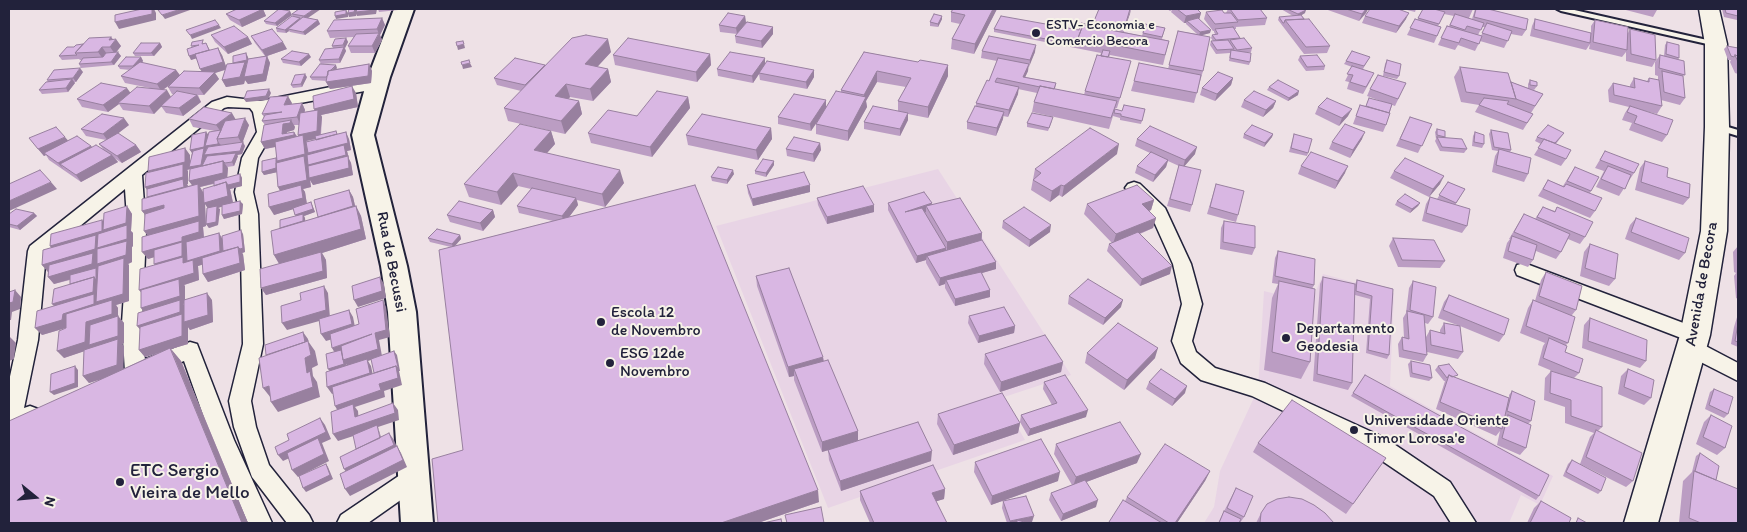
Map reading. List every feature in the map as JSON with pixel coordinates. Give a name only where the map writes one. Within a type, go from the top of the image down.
[{"type":"main road","name":"Avenida de Becora","points":[[1640,523],[1694,341],[1714,231],[1727,130],[1710,9]]},
{"type":"street","name":"Rua de Becussi","points":[[404,9],[379,77],[363,135],[394,266],[402,312],[417,523]]},
{"type":"street","points":[[376,83],[376,85],[273,102],[259,107],[272,101],[376,83]]},
{"type":"street","points":[[46,408],[10,423],[28,340],[37,251],[218,105],[227,102],[254,104],[259,107],[265,132],[250,158],[244,192],[249,214],[253,344],[240,401],[244,427],[260,470],[282,502],[301,523]]},
{"type":"street","points":[[133,174],[137,233],[132,323],[126,376],[190,350],[223,440],[260,523]]},
{"type":"street","points":[[1133,187],[1158,212],[1182,264],[1192,304],[1182,341],[1188,357],[1208,374],[1258,389],[1377,445],[1442,489],[1464,523]]},
{"type":"street","points":[[1524,270],[1694,341],[1738,373]]},
{"type":"street","points":[[349,523],[414,478]]},
{"type":"lane","points":[[1561,9],[1716,44]]},
{"type":"shaded area","points":[[938,169],[1071,375],[1001,398],[1025,440],[828,508],[716,226]]},
{"type":"shaded area","name":"Universidade Oriente Timor Lorosa'e","points":[[1323,274],[1394,293],[1390,386],[1553,476],[1540,505],[1521,495],[1509,523],[1204,523],[1214,507],[1220,471],[1258,389],[1264,291],[1311,303]]},
{"type":"building","points":[[142,9],[152,9],[152,14],[115,22],[115,15]]},
{"type":"building","points":[[181,9],[162,15],[158,10]]},
{"type":"building","points":[[237,9],[263,9],[239,20],[226,14]]},
{"type":"building","points":[[279,9],[290,11],[275,23],[264,21]]},
{"type":"building","points":[[299,9],[314,9],[304,16],[292,14]]},
{"type":"building","points":[[349,9],[355,9],[354,12],[348,13]]},
{"type":"building","points":[[357,9],[375,9],[375,10],[356,12]]},
{"type":"building","points":[[953,9],[993,9],[975,44],[952,39],[965,15],[951,12]]},
{"type":"building","points":[[1099,9],[1130,9],[1125,26],[1094,21]]},
{"type":"building","points":[[1177,9],[1197,9],[1201,13],[1186,16]]},
{"type":"building","points":[[1230,9],[1260,9],[1267,18],[1238,20]]},
{"type":"building","points":[[1287,9],[1305,9],[1306,10],[1298,14]]},
{"type":"building","points":[[1346,9],[1366,9],[1362,14]]},
{"type":"building","points":[[1370,9],[1398,9],[1409,13],[1399,26],[1365,16]]},
{"type":"building","points":[[1423,9],[1445,12],[1439,24],[1418,18]]},
{"type":"building","points":[[1476,9],[1488,9],[1528,19],[1526,30],[1474,17]]},
{"type":"building","points":[[1725,9],[1738,9],[1738,16],[1726,13]]},
{"type":"building","points":[[346,10],[346,14],[335,16],[335,12]]},
{"type":"building","points":[[1222,10],[1224,13],[1231,13],[1238,22],[1215,24],[1206,12]]},
{"type":"building","points":[[728,13],[745,16],[736,28],[719,25]]},
{"type":"building","points":[[934,14],[942,16],[938,24],[930,22]]},
{"type":"building","points":[[1455,14],[1484,23],[1481,30],[1467,26],[1465,30],[1450,25]]},
{"type":"building","points":[[1301,15],[1304,19],[1285,20],[1284,23],[1279,17]]},
{"type":"building","points":[[292,16],[300,18],[285,30],[276,28]]},
{"type":"building","name":"ESTV- Economia e Comercio Becora","points":[[1001,16],[1079,30],[1081,23],[1104,26],[1103,28],[1083,25],[1077,45],[994,29]]},
{"type":"building","points":[[303,17],[318,20],[303,32],[288,29]]},
{"type":"building","points":[[382,18],[377,29],[327,31],[334,20]]},
{"type":"building","points":[[1198,18],[1211,30],[1200,32],[1187,21]]},
{"type":"building","points":[[1309,19],[1330,46],[1306,47],[1285,20]]},
{"type":"building","points":[[1415,19],[1441,27],[1437,36],[1410,28]]},
{"type":"building","points":[[1535,19],[1591,33],[1590,43],[1534,29]]},
{"type":"building","points":[[215,20],[219,25],[190,35],[186,30]]},
{"type":"building","points":[[1595,20],[1628,27],[1627,50],[1593,42]]},
{"type":"building","points":[[747,22],[773,27],[761,41],[735,36]]},
{"type":"building","points":[[1487,23],[1512,31],[1508,41],[1482,33]]},
{"type":"building","points":[[1145,24],[1165,28],[1162,37],[1143,33]]},
{"type":"building","points":[[1083,25],[1169,41],[1165,55],[1078,38]]},
{"type":"building","points":[[234,26],[248,37],[224,47],[211,35]]},
{"type":"building","points":[[1447,26],[1482,36],[1479,44],[1461,38],[1459,43],[1441,38]]},
{"type":"building","points":[[1233,27],[1240,38],[1216,40],[1212,35],[1218,34],[1215,29]]},
{"type":"building","points":[[272,29],[283,42],[262,50],[251,36]]},
{"type":"building","points":[[1630,29],[1655,35],[1656,60],[1631,54]]},
{"type":"building","points":[[1178,31],[1210,37],[1203,71],[1169,65]]},
{"type":"building","points":[[379,33],[372,46],[348,46],[356,34]]},
{"type":"building","points":[[586,35],[608,39],[585,64],[608,69],[590,89],[566,84],[555,96],[579,101],[561,121],[504,108],[572,38]]},
{"type":"building","points":[[989,36],[1036,45],[1030,60],[982,51]]},
{"type":"building","points":[[111,37],[109,40],[116,39],[110,47],[102,47],[98,52],[75,53],[89,38]]},
{"type":"building","points":[[346,38],[343,45],[332,46],[335,39]]},
{"type":"building","points":[[628,38],[710,54],[696,72],[613,55]]},
{"type":"building","points":[[1244,38],[1252,48],[1237,50],[1230,40]]},
{"type":"building","points":[[203,40],[202,44],[206,43],[209,50],[189,56],[187,49],[199,45],[191,46],[192,42]]},
{"type":"building","points":[[1228,40],[1234,49],[1217,50],[1211,41]]},
{"type":"building","points":[[463,41],[464,44],[457,46],[456,42]]},
{"type":"building","points":[[1667,42],[1679,45],[1679,58],[1666,54]]},
{"type":"building","points":[[141,43],[160,43],[151,53],[133,53]]},
{"type":"building","points":[[83,44],[75,53],[77,55],[59,56],[67,47]]},
{"type":"building","points":[[1727,46],[1738,48],[1738,56],[1731,56]]},
{"type":"building","points":[[344,47],[339,59],[319,60],[325,49]]},
{"type":"building","points":[[218,48],[223,62],[200,69],[195,54]]},
{"type":"building","points":[[1103,50],[1110,51],[1108,57],[1101,56]]},
{"type":"building","points":[[1231,50],[1251,53],[1250,62],[1230,58]]},
{"type":"building","points":[[292,51],[309,54],[299,62],[281,59]]},
{"type":"building","points":[[1352,51],[1370,57],[1364,66],[1346,61]]},
{"type":"building","points":[[118,52],[111,62],[79,64],[83,58],[103,57],[106,53]]},
{"type":"building","points":[[730,52],[765,58],[752,76],[717,69]]},
{"type":"building","points":[[864,52],[918,62],[920,60],[948,65],[928,107],[898,101],[911,78],[877,71],[864,95],[841,90]]},
{"type":"building","points":[[246,53],[247,60],[233,63],[233,56]]},
{"type":"building","points":[[1097,55],[1131,61],[1120,98],[1085,91]]},
{"type":"building","points":[[1317,55],[1325,66],[1307,67],[1300,56]]},
{"type":"building","points":[[1660,55],[1684,61],[1685,75],[1659,68]]},
{"type":"building","points":[[267,56],[263,74],[244,77],[248,59]]},
{"type":"building","points":[[126,57],[141,57],[133,66],[118,66]]},
{"type":"building","points":[[515,58],[545,65],[525,85],[494,78]]},
{"type":"building","points":[[998,58],[1029,64],[1023,77],[1056,83],[1054,89],[997,78],[995,82],[1019,87],[1009,110],[976,103],[987,80],[989,81]]},
{"type":"building","points":[[469,60],[470,63],[462,65],[461,62]]},
{"type":"building","points":[[1387,60],[1401,64],[1399,76],[1384,72]]},
{"type":"building","points":[[767,61],[814,70],[806,82],[759,73]]},
{"type":"building","points":[[140,62],[176,70],[157,84],[121,76]]},
{"type":"building","points":[[245,62],[240,77],[222,80],[227,64]]},
{"type":"building","points":[[1139,63],[1201,75],[1197,93],[1134,81]]},
{"type":"building","points":[[320,64],[336,65],[328,71],[326,77],[310,77]]},
{"type":"building","points":[[369,64],[368,76],[326,82],[328,71]]},
{"type":"building","points":[[1352,66],[1374,73],[1366,87],[1350,82],[1353,75],[1347,74]]},
{"type":"building","points":[[1460,67],[1508,73],[1516,99],[1466,92]]},
{"type":"building","points":[[80,68],[73,78],[47,80],[54,70]]},
{"type":"building","points":[[184,71],[215,72],[199,88],[168,87]]},
{"type":"building","points":[[1662,71],[1683,76],[1685,98],[1664,92]]},
{"type":"building","points":[[1218,72],[1233,78],[1217,94],[1202,88]]},
{"type":"building","points":[[305,74],[301,84],[291,85],[295,75]]},
{"type":"building","points":[[1378,75],[1406,83],[1398,99],[1370,89]]},
{"type":"building","points":[[1634,78],[1649,82],[1649,78],[1659,80],[1662,106],[1614,95],[1613,83],[1635,88]]},
{"type":"building","points":[[72,79],[66,88],[39,90],[46,82]]},
{"type":"building","points":[[1278,80],[1299,91],[1289,98],[1269,87]]},
{"type":"building","points":[[1530,80],[1537,82],[1537,86],[1530,85]]},
{"type":"building","points":[[1511,82],[1543,94],[1535,106],[1516,99]]},
{"type":"building","points":[[101,83],[127,88],[103,105],[77,99]]},
{"type":"building","points":[[352,86],[354,99],[314,109],[313,96]]},
{"type":"building","points":[[1040,86],[1117,101],[1111,118],[1034,102]]},
{"type":"building","points":[[137,87],[167,90],[149,106],[118,103]]},
{"type":"building","points":[[269,89],[266,96],[244,99],[247,91]]},
{"type":"building","points":[[177,91],[197,95],[179,108],[161,106]]},
{"type":"building","points":[[657,91],[688,97],[650,147],[588,133],[608,110],[637,116]]},
{"type":"building","points":[[836,91],[866,97],[848,131],[816,124]]},
{"type":"building","points":[[1254,91],[1276,101],[1266,110],[1244,100]]},
{"type":"building","points":[[794,94],[826,100],[810,124],[778,117]]},
{"type":"building","points":[[288,96],[284,105],[302,103],[297,117],[262,121],[265,115],[282,112],[262,114],[270,97]]},
{"type":"building","points":[[1327,98],[1352,109],[1342,118],[1318,107]]},
{"type":"building","points":[[1369,98],[1392,104],[1389,113],[1366,106]]},
{"type":"building","points":[[1484,98],[1509,101],[1507,104],[1533,114],[1527,123],[1479,105]]},
{"type":"building","points":[[1124,105],[1145,109],[1142,121],[1114,113],[1115,109],[1122,111]]},
{"type":"building","points":[[1360,105],[1390,113],[1386,125],[1356,116]]},
{"type":"building","points":[[873,106],[908,113],[900,129],[864,122]]},
{"type":"building","points":[[975,106],[1004,112],[997,128],[967,122]]},
{"type":"building","points":[[1630,106],[1673,120],[1667,135],[1634,123],[1637,116],[1627,112]]},
{"type":"building","points":[[204,107],[232,113],[216,125],[189,119]]},
{"type":"building","points":[[318,110],[317,131],[298,135],[300,113]]},
{"type":"building","points":[[1032,113],[1053,117],[1049,128],[1027,123]]},
{"type":"building","points":[[102,114],[124,118],[103,134],[81,129]]},
{"type":"building","points":[[702,114],[771,128],[756,150],[686,135]]},
{"type":"building","points":[[1410,117],[1432,124],[1422,146],[1400,139]]},
{"type":"building","points":[[245,118],[238,137],[217,139],[225,121]]},
{"type":"building","points":[[291,120],[290,123],[283,124],[282,134],[294,132],[294,135],[261,142],[264,125]]},
{"type":"building","points":[[520,124],[551,131],[534,150],[620,170],[602,194],[513,173],[497,192],[464,184]]},
{"type":"building","points":[[1345,124],[1365,132],[1353,150],[1332,142]]},
{"type":"building","points":[[1252,125],[1273,134],[1265,143],[1244,134]]},
{"type":"building","points":[[1548,125],[1564,133],[1555,143],[1537,137]]},
{"type":"building","points":[[1150,126],[1197,147],[1185,160],[1137,139]]},
{"type":"building","points":[[56,127],[65,137],[38,149],[29,138]]},
{"type":"building","points":[[1090,128],[1119,144],[1064,186],[1061,185],[1052,191],[1033,180],[1041,173],[1035,169]]},
{"type":"building","points":[[1437,129],[1445,131],[1445,137],[1437,135]]},
{"type":"building","points":[[221,130],[217,139],[218,144],[205,146],[209,132]]},
{"type":"building","points":[[1491,130],[1508,133],[1511,150],[1494,147]]},
{"type":"building","points":[[336,131],[337,134],[316,140],[315,136]]},
{"type":"building","points":[[206,132],[204,147],[190,150],[192,135]]},
{"type":"building","points":[[346,132],[348,143],[308,153],[306,142]]},
{"type":"building","points":[[1475,132],[1484,135],[1484,144],[1474,142]]},
{"type":"building","points":[[118,133],[136,145],[117,156],[99,144]]},
{"type":"building","points":[[1294,134],[1312,139],[1308,153],[1291,148]]},
{"type":"building","points":[[303,135],[305,154],[277,161],[275,142]]},
{"type":"building","points":[[77,136],[91,146],[58,163],[44,153]]},
{"type":"building","points":[[794,137],[820,143],[813,154],[786,149]]},
{"type":"building","points":[[1437,137],[1462,139],[1467,149],[1442,147]]},
{"type":"building","points":[[1544,139],[1571,150],[1566,159],[1538,148]]},
{"type":"building","points":[[243,142],[240,151],[204,155],[208,147]]},
{"type":"building","points":[[96,145],[112,155],[76,175],[60,164]]},
{"type":"building","points":[[344,145],[346,155],[308,165],[307,155]]},
{"type":"building","points":[[185,148],[185,162],[148,171],[149,157]]},
{"type":"building","points":[[204,148],[201,165],[189,167],[193,151]]},
{"type":"building","points":[[1499,149],[1531,158],[1528,174],[1496,165]]},
{"type":"building","points":[[1605,151],[1639,164],[1634,173],[1600,160]]},
{"type":"building","points":[[1151,152],[1168,160],[1155,175],[1137,166]]},
{"type":"building","points":[[1311,152],[1348,166],[1338,181],[1301,166]]},
{"type":"building","points":[[236,153],[232,162],[225,163],[223,161],[202,166],[207,156]]},
{"type":"building","points":[[304,156],[307,180],[278,187],[276,163]]},
{"type":"building","points":[[348,156],[349,168],[309,178],[308,166]]},
{"type":"building","points":[[276,158],[276,168],[262,172],[262,161]]},
{"type":"building","points":[[1405,158],[1444,176],[1433,189],[1394,171]]},
{"type":"building","points":[[763,159],[774,161],[766,173],[755,171]]},
{"type":"building","points":[[223,161],[223,173],[189,181],[190,169]]},
{"type":"building","points":[[1645,161],[1668,168],[1667,177],[1690,184],[1689,198],[1641,182]]},
{"type":"building","points":[[183,164],[183,177],[145,187],[146,173]]},
{"type":"building","points":[[1179,165],[1201,170],[1192,205],[1170,199]]},
{"type":"building","points":[[1608,166],[1631,175],[1625,189],[1601,179]]},
{"type":"building","points":[[718,167],[733,170],[727,180],[711,177]]},
{"type":"building","points":[[1575,167],[1599,177],[1591,191],[1567,181]]},
{"type":"building","points":[[40,170],[51,182],[9,201],[9,184]]},
{"type":"building","points":[[804,172],[810,185],[752,199],[747,185]]},
{"type":"building","points":[[240,174],[240,182],[228,185],[226,182],[214,186],[214,181]]},
{"type":"building","points":[[183,179],[184,187],[147,197],[147,189]]},
{"type":"building","points":[[1548,180],[1564,187],[1566,184],[1602,198],[1595,211],[1543,189]]},
{"type":"building","points":[[226,182],[228,196],[204,203],[203,189]]},
{"type":"building","points":[[1448,182],[1465,189],[1456,203],[1439,195]]},
{"type":"building","points":[[198,184],[199,216],[144,231],[145,214],[164,208],[164,205],[142,211],[142,199]]},
{"type":"building","points":[[1216,184],[1244,191],[1238,215],[1210,207]]},
{"type":"building","points":[[301,185],[303,198],[269,207],[268,194]]},
{"type":"building","name":"ESG 12de Novembro","points":[[695,185],[818,490],[721,523],[438,523],[432,459],[463,450],[439,250]]},
{"type":"building","points":[[1137,185],[1154,200],[1142,204],[1156,218],[1116,234],[1087,204]]},
{"type":"building","points":[[863,186],[874,205],[827,217],[817,198]]},
{"type":"building","points":[[532,188],[576,198],[562,216],[517,206]]},
{"type":"building","points":[[349,190],[353,206],[318,217],[314,200]]},
{"type":"building","points":[[924,192],[932,203],[905,212],[922,208],[946,248],[917,256],[888,203]]},
{"type":"building","points":[[1405,194],[1420,203],[1412,209],[1397,201]]},
{"type":"building","points":[[1430,197],[1470,209],[1467,226],[1426,213]]},
{"type":"building","points":[[960,198],[982,233],[947,242],[926,206]]},
{"type":"building","points":[[240,201],[240,211],[222,215],[222,205]]},
{"type":"building","points":[[459,201],[493,210],[480,223],[447,215]]},
{"type":"building","points":[[311,202],[313,209],[295,215],[293,208]]},
{"type":"building","points":[[127,206],[126,223],[103,230],[104,213]]},
{"type":"building","points":[[217,206],[216,222],[206,224],[207,208]]},
{"type":"building","points":[[356,206],[361,229],[274,255],[271,231]]},
{"type":"building","points":[[1024,207],[1051,225],[1030,240],[1003,221]]},
{"type":"building","points":[[1543,207],[1555,212],[1557,207],[1593,222],[1585,237],[1537,217]]},
{"type":"building","points":[[16,209],[34,213],[17,226],[9,224],[9,214]]},
{"type":"building","points":[[303,214],[303,221],[280,228],[280,220]]},
{"type":"building","points":[[1524,214],[1570,234],[1561,252],[1514,232]]},
{"type":"building","points":[[1636,218],[1689,238],[1685,253],[1631,232]]},
{"type":"building","points":[[102,220],[102,231],[50,246],[51,234]]},
{"type":"building","points":[[199,221],[199,232],[182,237],[182,241],[142,252],[142,237]]},
{"type":"building","points":[[1224,221],[1255,226],[1255,248],[1223,242]]},
{"type":"building","points":[[127,225],[127,239],[97,248],[98,234]]},
{"type":"building","points":[[437,229],[460,235],[452,244],[428,238]]},
{"type":"building","points":[[241,230],[243,248],[240,249],[238,247],[223,251],[222,236]]},
{"type":"building","points":[[1138,232],[1172,266],[1142,279],[1109,244]]},
{"type":"building","points":[[219,233],[220,251],[187,261],[186,242]]},
{"type":"building","points":[[96,235],[95,249],[42,265],[43,250]]},
{"type":"building","points":[[1512,236],[1537,245],[1533,260],[1508,251]]},
{"type":"building","points":[[1393,238],[1434,240],[1445,261],[1402,260]]},
{"type":"building","points":[[982,240],[996,262],[940,278],[927,256]]},
{"type":"building","points":[[127,241],[126,255],[97,264],[97,249]]},
{"type":"building","points":[[182,242],[182,256],[154,264],[154,250]]},
{"type":"building","points":[[1590,244],[1618,254],[1615,279],[1585,268]]},
{"type":"building","points":[[238,247],[240,263],[203,274],[202,258]]},
{"type":"building","points":[[1278,251],[1315,259],[1314,285],[1275,276]]},
{"type":"building","points":[[321,252],[323,271],[261,288],[260,269]]},
{"type":"building","points":[[93,253],[92,264],[48,277],[49,265]]},
{"type":"building","points":[[183,257],[183,263],[193,260],[194,273],[139,290],[140,269]]},
{"type":"building","points":[[124,258],[123,294],[96,302],[98,266]]},
{"type":"building","points":[[96,268],[96,280],[94,277],[70,284],[70,275]]},
{"type":"building","points":[[789,268],[823,357],[788,367],[756,276]]},
{"type":"building","points":[[981,272],[990,290],[955,299],[946,280]]},
{"type":"building","points":[[1546,272],[1582,286],[1576,310],[1539,296]]},
{"type":"building","points":[[94,277],[93,292],[52,304],[54,289]]},
{"type":"building","points":[[380,277],[382,291],[354,300],[352,286]]},
{"type":"building","points":[[1323,277],[1355,284],[1352,383],[1317,374]]},
{"type":"building","points":[[179,279],[180,296],[141,308],[141,290]]},
{"type":"building","points":[[1088,279],[1123,300],[1105,318],[1069,296]]},
{"type":"building","points":[[1357,280],[1393,289],[1389,355],[1368,350],[1372,296],[1356,291]]},
{"type":"building","name":"Departamento Geodesia","points":[[1279,281],[1315,289],[1310,362],[1272,352]]},
{"type":"building","points":[[1413,281],[1436,287],[1433,317],[1410,310]]},
{"type":"building","points":[[324,286],[326,310],[282,323],[281,306],[301,300],[300,293]]},
{"type":"building","points":[[15,290],[13,302],[9,303],[9,292]]},
{"type":"building","points":[[207,293],[208,315],[184,322],[184,300]]},
{"type":"building","points":[[94,294],[94,304],[63,314],[62,320],[35,328],[37,311]]},
{"type":"building","points":[[1449,295],[1509,319],[1504,335],[1443,310]]},
{"type":"building","points":[[112,300],[112,314],[86,322],[85,342],[57,351],[59,331],[66,328],[66,314]]},
{"type":"building","points":[[180,300],[180,312],[137,326],[138,313]]},
{"type":"building","points":[[383,300],[386,330],[375,333],[378,349],[343,360],[341,346],[372,334],[332,348],[330,334],[359,324],[356,309]]},
{"type":"building","points":[[1533,300],[1575,317],[1568,343],[1526,326]]},
{"type":"building","points":[[1004,307],[1015,326],[979,336],[969,316]]},
{"type":"building","points":[[349,310],[352,324],[321,334],[319,319]]},
{"type":"building","points":[[1407,311],[1424,315],[1427,355],[1403,350],[1402,337],[1409,339]]},
{"type":"building","points":[[182,314],[182,336],[139,350],[140,327]]},
{"type":"building","points":[[118,316],[118,336],[89,345],[90,325]]},
{"type":"building","points":[[1590,318],[1647,340],[1646,361],[1588,341]]},
{"type":"building","points":[[1118,323],[1158,348],[1127,380],[1087,353]]},
{"type":"building","points":[[1444,323],[1460,326],[1463,352],[1431,345],[1430,330],[1445,334]]},
{"type":"building","points":[[1738,323],[1738,342],[1735,341]]},
{"type":"building","points":[[303,332],[305,342],[266,355],[265,345]]},
{"type":"building","points":[[1045,335],[1063,362],[1001,382],[985,354]]},
{"type":"building","points":[[1549,338],[1567,346],[1565,352],[1583,359],[1579,373],[1543,358]]},
{"type":"building","points":[[118,339],[117,365],[83,376],[84,350]]},
{"type":"building","points":[[308,341],[311,355],[305,358],[307,373],[310,371],[313,387],[271,402],[269,386],[263,388],[259,358]]},
{"type":"building","name":"ETC Sergio Vieira de Mello","points":[[170,348],[242,523],[9,523],[9,421]]},
{"type":"building","points":[[341,350],[344,364],[328,369],[326,354]]},
{"type":"building","points":[[394,351],[398,367],[374,373],[371,359]]},
{"type":"building","points":[[367,359],[370,373],[327,387],[326,372]]},
{"type":"building","points":[[828,360],[858,431],[822,442],[794,369]]},
{"type":"building","points":[[1411,361],[1430,365],[1432,378],[1412,373]]},
{"type":"building","points":[[1449,364],[1458,375],[1452,377],[1449,375],[1447,378],[1438,366]]},
{"type":"building","points":[[75,366],[75,383],[50,392],[51,374]]},
{"type":"building","points":[[396,366],[398,378],[379,384],[381,390],[335,406],[332,387]]},
{"type":"building","points":[[1161,369],[1187,386],[1175,399],[1149,382]]},
{"type":"building","points":[[1628,369],[1654,380],[1651,398],[1624,387]]},
{"type":"building","points":[[1551,371],[1602,387],[1602,427],[1571,416],[1571,400],[1550,393]]},
{"type":"building","points":[[1065,375],[1088,410],[1030,429],[1021,415],[1057,403],[1044,382]]},
{"type":"building","points":[[1365,375],[1549,475],[1539,496],[1353,393]]},
{"type":"building","points":[[1449,375],[1509,398],[1502,429],[1440,402]]},
{"type":"building","points":[[1714,389],[1733,397],[1728,414],[1709,405]]},
{"type":"building","points":[[1512,391],[1535,401],[1531,421],[1507,411]]},
{"type":"building","points":[[1002,393],[1020,423],[954,445],[938,414]]},
{"type":"building","points":[[1292,400],[1386,458],[1353,504],[1258,443]]},
{"type":"building","points":[[393,403],[395,413],[333,434],[331,412],[353,404],[355,417]]},
{"type":"building","points":[[1508,415],[1531,425],[1526,448],[1502,438]]},
{"type":"building","points":[[1711,415],[1732,426],[1725,448],[1703,437]]},
{"type":"building","points":[[320,418],[326,432],[278,455],[275,447],[289,440],[287,434]]},
{"type":"building","points":[[918,422],[932,451],[840,481],[828,450]]},
{"type":"building","points":[[1120,422],[1141,454],[1076,477],[1056,444]]},
{"type":"building","points":[[377,425],[380,438],[356,449],[353,435]]},
{"type":"building","points":[[1596,430],[1642,453],[1633,481],[1586,457]]},
{"type":"building","points":[[389,433],[394,445],[344,469],[340,457]]},
{"type":"building","points":[[318,438],[324,454],[292,470],[287,453]]},
{"type":"building","points":[[1041,439],[1060,472],[992,496],[975,462]]},
{"type":"building","points":[[1165,444],[1210,471],[1175,523],[1169,523],[1127,497]]},
{"type":"building","points":[[397,446],[403,460],[345,489],[340,474]]},
{"type":"building","points":[[1700,453],[1719,466],[1716,480],[1695,471]]},
{"type":"building","points":[[1572,460],[1606,478],[1601,491],[1566,472]]},
{"type":"building","points":[[326,464],[330,475],[303,488],[299,476]]},
{"type":"building","points":[[933,465],[945,489],[932,493],[947,523],[874,523],[860,491]]},
{"type":"building","points":[[1694,471],[1738,489],[1738,523],[1701,523],[1689,518]]},
{"type":"building","points":[[1085,480],[1098,500],[1063,514],[1051,493]]},
{"type":"building","points":[[1236,488],[1253,496],[1244,517],[1227,508]]},
{"type":"building","points":[[1026,496],[1034,516],[1010,521],[1003,501]]},
{"type":"building","points":[[1289,497],[1302,499],[1314,505],[1334,523],[1260,523],[1261,513],[1267,504],[1277,499]]},
{"type":"building","points":[[1123,500],[1162,523],[1109,522]]},
{"type":"building","points":[[1541,501],[1571,518],[1569,523],[1530,523]]},
{"type":"building","points":[[821,507],[824,523],[787,523],[785,515]]},
{"type":"building","points":[[1224,511],[1241,519],[1239,523],[1219,523]]},
{"type":"building","points":[[1578,518],[1587,523],[1576,523]]},
{"type":"building","points":[[781,519],[782,523],[763,523]]},
{"type":"building","points":[[1017,520],[1028,523],[1017,523]]},
{"type":"place","name":"ESTV- Economia e Comercio Becora","points":[[1036,33]]},
{"type":"place","name":"Escola 12 de Novembro","points":[[601,322]]},
{"type":"place","name":"Departamento Geodesia","points":[[1286,338]]},
{"type":"place","name":"ESG 12de Novembro","points":[[610,363]]},
{"type":"place","name":"Universidade Oriente Timor Lorosa'e","points":[[1354,430]]},
{"type":"place","name":"ETC Sergio Vieira de Mello","points":[[120,482]]}]
